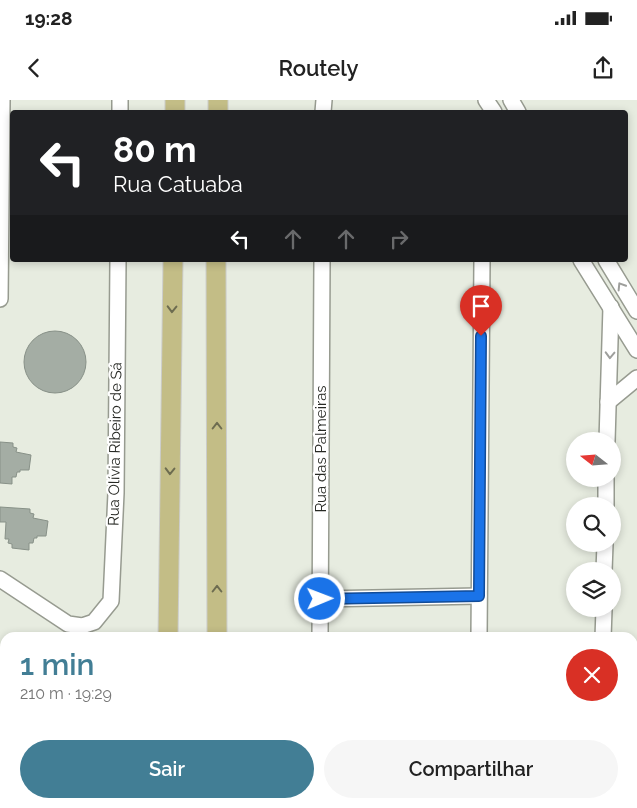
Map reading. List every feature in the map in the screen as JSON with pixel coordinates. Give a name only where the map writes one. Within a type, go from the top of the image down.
[{"type":"main road","points":[[168,632],[173,262]]},
{"type":"main road","points":[[216,262],[217,632]]},
{"type":"street","points":[[0,299],[2,100]]},
{"type":"street","name":"Rua Olívia Ribeiro de Sá","points":[[0,579],[68,624],[82,626],[94,622],[111,601],[116,493],[118,262]]},
{"type":"street","name":"Rua das Palmeiras","points":[[320,632],[322,262]]},
{"type":"street","points":[[478,632],[482,262]]},
{"type":"street","points":[[582,262],[637,350]]},
{"type":"street","points":[[607,262],[637,311]]},
{"type":"street","points":[[607,432],[611,307]]},
{"type":"street","points":[[608,402],[637,378]]},
{"type":"street","points":[[320,599],[479,596]]},
{"type":"street","points":[[603,632],[604,617]]},
{"type":"building","points":[[49,331],[61,331],[77,340],[84,350],[86,362],[84,374],[77,384],[61,393],[49,393],[38,388],[29,379],[24,368],[24,356],[29,345],[38,336]]},
{"type":"building","points":[[0,442],[13,443],[13,447],[17,448],[16,452],[31,455],[29,470],[17,472],[16,477],[12,477],[12,484],[0,483]]},
{"type":"building","points":[[0,507],[30,509],[30,513],[34,514],[33,518],[48,521],[46,536],[34,538],[33,543],[29,543],[29,550],[12,548],[12,544],[8,543],[9,539],[5,539],[6,522],[0,522]]},
{"type":"route","points":[[320,599],[479,596],[481,336]]}]
